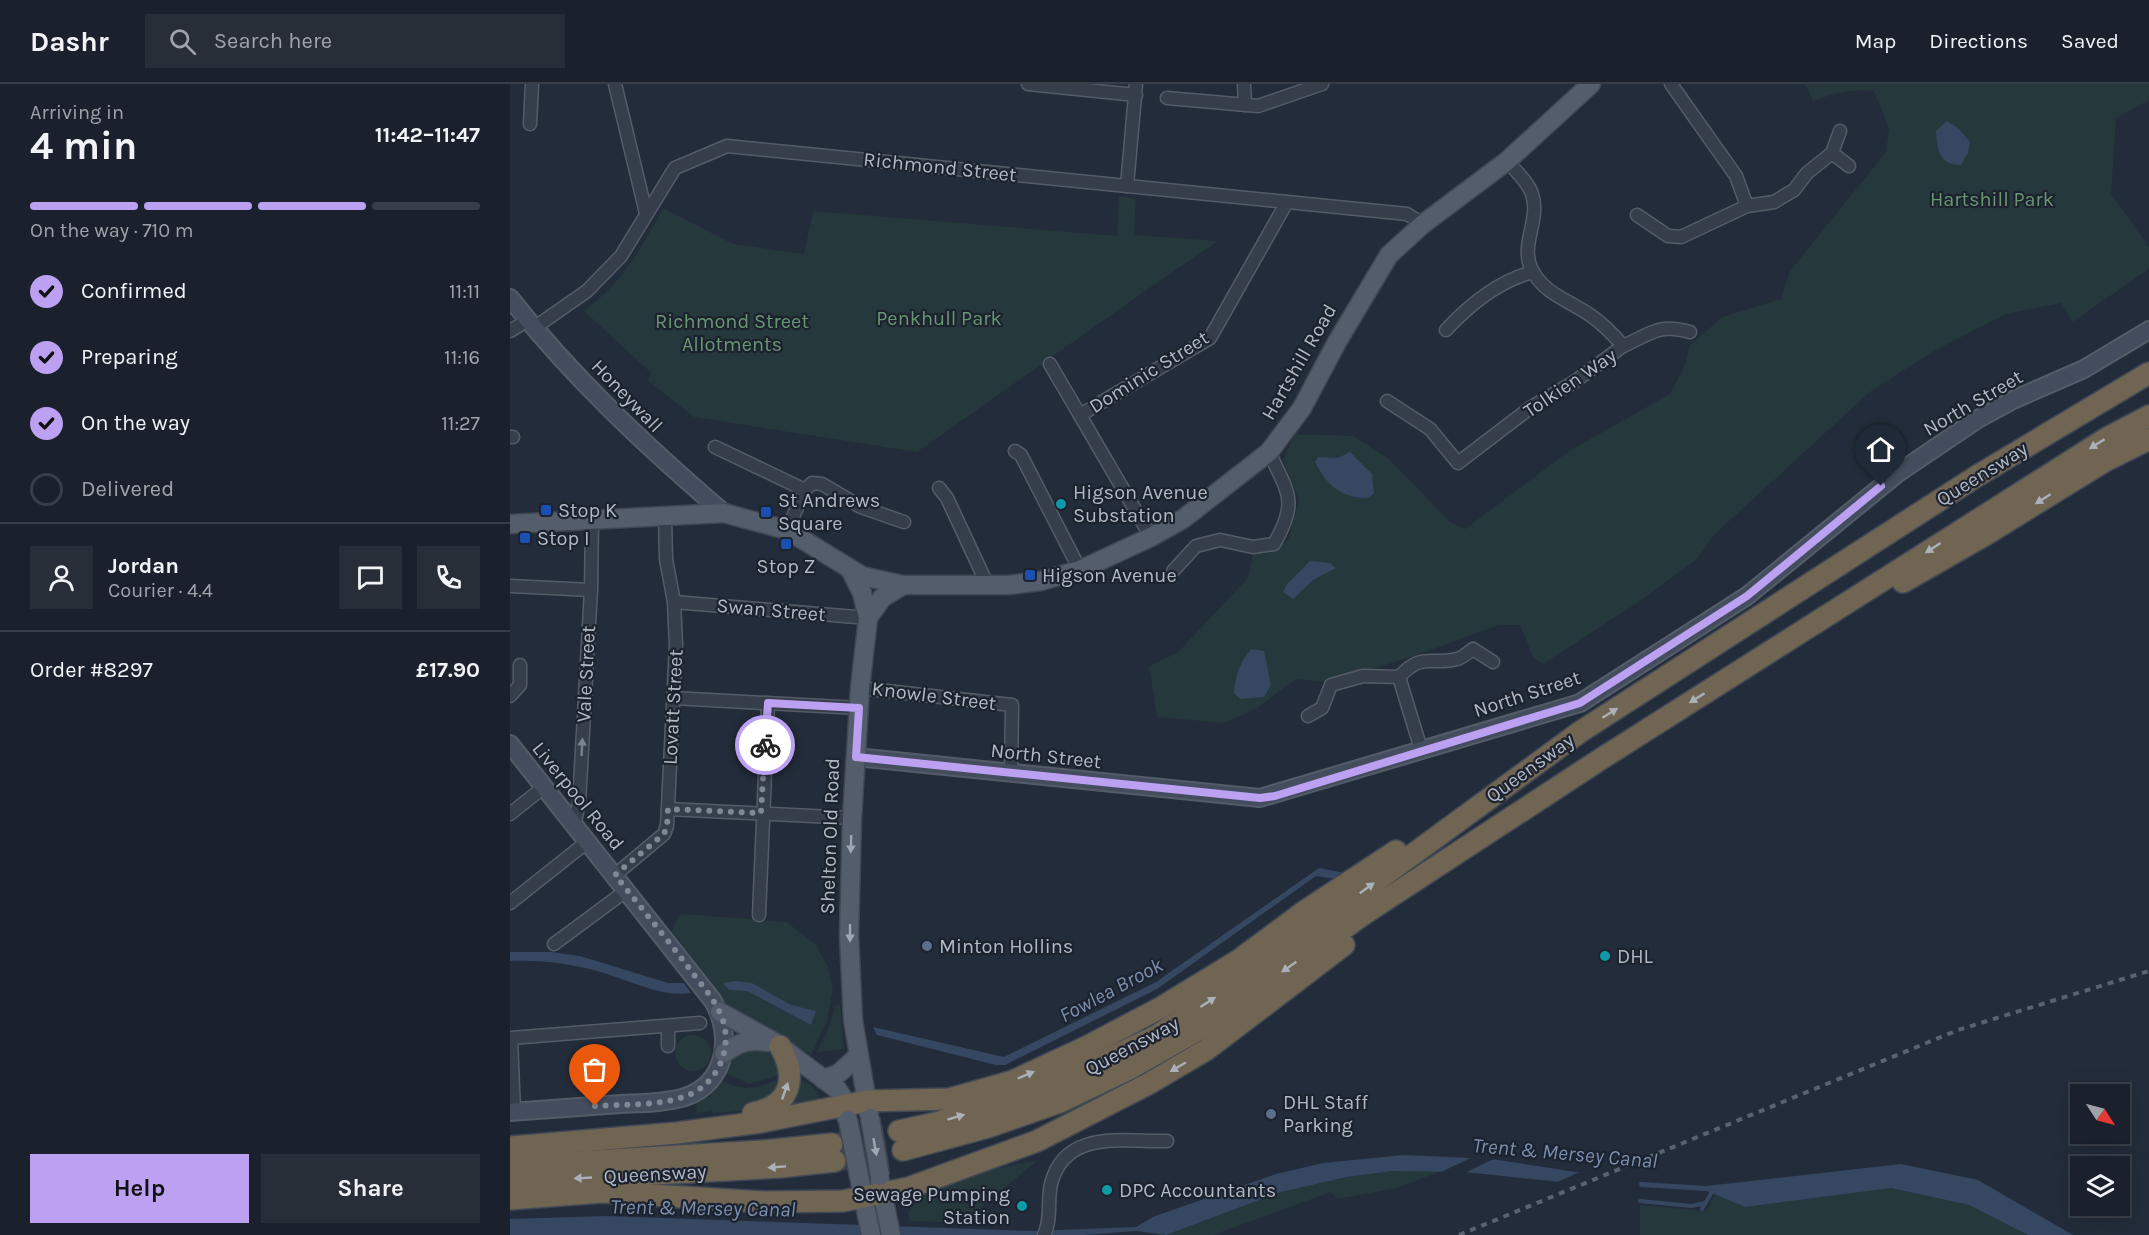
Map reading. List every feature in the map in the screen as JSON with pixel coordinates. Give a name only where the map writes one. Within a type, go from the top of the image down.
[{"type":"highway","points":[[1977,476],[2149,358]]},
{"type":"highway","name":"Queensway","points":[[2149,373],[1977,476],[1580,732],[1236,984],[1156,1036],[1053,1085],[936,1123],[901,1140],[1023,1116],[1087,1090],[1217,1019],[1364,915],[1604,757],[2107,438],[2149,416]]},
{"type":"highway","points":[[1724,681],[1950,556],[2104,461],[2149,439]]},
{"type":"highway","points":[[510,1147],[677,1133],[846,1113],[982,1091],[1013,1081],[1088,1046],[1239,960],[1305,911],[1417,838],[1502,777],[1580,732]]},
{"type":"highway","points":[[510,1199],[602,1192],[764,1202],[843,1201],[908,1188],[1037,1141],[1150,1083],[1206,1050],[1424,885],[1604,757]]},
{"type":"highway","points":[[677,1133],[728,1117],[774,1108],[789,1083],[786,1057],[778,1045]]},
{"type":"highway","name":"Queensway","points":[[510,1166],[762,1151],[834,1152],[780,1167],[510,1182]]},
{"type":"main road","name":"Hartshill Road","points":[[510,524],[724,513],[787,530],[852,571],[876,580],[903,585],[988,586],[1041,581],[1080,570],[1151,537],[1216,495],[1269,452],[1302,408],[1347,325],[1389,255],[1423,224],[1507,161],[1591,84]]},
{"type":"main road","name":"Shelton Old Road","points":[[852,571],[862,593],[868,618],[860,688],[852,818],[849,935],[853,1020],[868,1109],[873,1195]]},
{"type":"main road","points":[[868,618],[882,598],[903,585]]},
{"type":"main road","name":"Shelton Old Road","points":[[720,1012],[778,1045],[838,1090],[846,1113],[859,1176],[886,1215],[891,1235]]},
{"type":"main road","points":[[724,1053],[740,1042],[752,1040],[778,1045]]},
{"type":"main road","points":[[823,1078],[838,1074],[858,1056]]},
{"type":"main road","points":[[871,1235],[873,1195]]},
{"type":"street","points":[[530,124],[532,84]]},
{"type":"street","points":[[615,84],[646,213]]},
{"type":"street","points":[[1028,84],[1136,89],[1127,186]]},
{"type":"street","points":[[1244,84],[1245,105]]},
{"type":"street","points":[[1167,98],[1258,106],[1322,84]]},
{"type":"street","points":[[1671,84],[1736,176],[1747,206]]},
{"type":"street","points":[[1637,215],[1663,233],[1681,237],[1747,206],[1764,206],[1785,197],[1814,166],[1832,153],[1840,130]]},
{"type":"street","name":"Richmond Street","points":[[510,331],[531,324],[601,279],[621,256],[675,168],[710,151],[728,146],[1407,214],[1423,224]]},
{"type":"street","points":[[1832,153],[1849,166]]},
{"type":"street","points":[[1446,330],[1484,295],[1514,277],[1533,272],[1527,245],[1534,226],[1535,208],[1531,192],[1507,161]]},
{"type":"street","name":"Dominic Street","points":[[1080,415],[1210,338],[1287,202]]},
{"type":"street","name":"Tolkien Way","points":[[1387,401],[1430,429],[1458,463],[1530,408],[1574,382],[1623,346],[1612,332],[1588,314],[1557,297],[1533,272]]},
{"type":"street","name":"Honeywall","points":[[510,298],[531,324],[645,446],[724,513]]},
{"type":"street","points":[[1623,346],[1659,328],[1674,327],[1690,332]]},
{"type":"street","name":"North Street","points":[[856,757],[1260,798],[1580,703],[1747,596],[1898,472],[1978,419],[2013,400],[2084,369],[2149,330]]},
{"type":"street","points":[[1050,364],[1151,537]]},
{"type":"street","points":[[715,447],[805,490]]},
{"type":"street","points":[[1014,451],[1021,455],[1080,570]]},
{"type":"street","points":[[1173,571],[1196,546],[1220,540],[1253,547],[1274,543],[1288,520],[1290,498],[1269,452]]},
{"type":"street","points":[[787,530],[805,490],[812,483],[822,484],[861,507],[877,506],[903,522]]},
{"type":"street","points":[[939,488],[947,498],[988,586]]},
{"type":"street","name":"Lovatt Street","points":[[615,875],[664,834],[667,826],[676,645],[674,602],[666,559],[665,516]]},
{"type":"street","name":"Vale Street","points":[[574,826],[579,803],[591,590],[592,521]]},
{"type":"street","points":[[510,586],[591,590]]},
{"type":"street","name":"Swan Street","points":[[674,602],[868,618]]},
{"type":"street","points":[[1308,716],[1322,708],[1331,685],[1363,676],[1399,677],[1408,667],[1429,659],[1458,659],[1473,649],[1493,662]]},
{"type":"street","points":[[510,696],[520,685],[520,665]]},
{"type":"street","points":[[1399,677],[1421,749]]},
{"type":"street","name":"Knowle Street","points":[[860,688],[1012,705],[1011,774]]},
{"type":"street","points":[[673,698],[859,708]]},
{"type":"street","points":[[759,915],[761,813],[768,703]]},
{"type":"street","name":"Liverpool Road","points":[[510,744],[627,890],[720,1012]]},
{"type":"street","points":[[510,814],[544,787]]},
{"type":"street","points":[[668,809],[852,818]]},
{"type":"street","points":[[510,903],[587,842]]},
{"type":"street","points":[[554,944],[627,890]]},
{"type":"street","points":[[700,1023],[511,1038],[512,1112],[655,1102],[687,1096],[710,1080],[724,1053],[725,1038],[720,1012]]},
{"type":"street","points":[[668,1026],[668,1046]]},
{"type":"street","points":[[1044,1235],[1048,1222],[1050,1186],[1055,1172],[1074,1148],[1091,1142],[1167,1141]]},
{"type":"green space","name":"Hartshill Park","points":[[1805,84],[2149,84],[2149,100],[2116,118],[2111,194],[2149,247],[2149,269],[2072,322],[2061,303],[2006,314],[1934,351],[1871,391],[1715,534],[1697,559],[1640,601],[1543,664],[1533,657],[1520,625],[1499,625],[1417,655],[1330,682],[1296,679],[1257,708],[1225,723],[1157,717],[1149,666],[1177,653],[1248,578],[1253,554],[1288,540],[1299,500],[1283,460],[1295,434],[1353,436],[1389,459],[1450,522],[1465,529],[1569,451],[1670,394],[1686,363],[1689,346],[1722,317],[1781,299],[1790,271],[1886,152],[1889,128],[1874,91],[1850,91],[1813,101]]},
{"type":"green space","points":[[1119,196],[1136,199],[1134,235],[1218,241],[917,452],[694,417],[648,381],[651,373],[584,311],[620,277],[663,208],[733,244],[804,254],[813,211],[1117,236]]},
{"type":"green space","points":[[680,915],[787,922],[816,945],[828,967],[833,989],[827,1021],[811,1055],[731,1009],[671,932]]},
{"type":"green space","points":[[840,1004],[844,1049],[817,1052],[836,1005]]},
{"type":"green space","points":[[693,1035],[706,1040],[711,1053],[706,1066],[693,1071],[680,1066],[675,1053],[680,1040]]},
{"type":"green space","points":[[760,1044],[776,1053],[783,1074],[749,1084],[724,1072],[732,1053]]},
{"type":"green space","points":[[795,1076],[815,1089],[821,1102],[781,1110]]},
{"type":"green space","points":[[783,1078],[781,1089],[755,1109],[713,1114],[712,1110],[697,1113],[696,1104],[710,1096],[723,1081],[747,1088]]},
{"type":"green space","points":[[1037,1161],[980,1208],[1015,1221],[995,1224],[910,1221],[908,1214],[916,1202],[938,1188],[980,1173]]},
{"type":"green space","points":[[1393,1171],[1441,1171],[1398,1188],[1337,1199],[1331,1192],[1213,1235],[1166,1235],[1281,1192],[1347,1177]]},
{"type":"green space","points":[[1891,1188],[1969,1205],[2028,1235],[1640,1235],[1640,1205],[1706,1211],[1715,1194],[1745,1207]]},
{"type":"water","points":[[1947,121],[1959,129],[1970,142],[1968,153],[1961,165],[1954,165],[1944,159],[1937,144],[1936,131]]},
{"type":"water","points":[[1350,452],[1372,474],[1374,493],[1368,498],[1350,496],[1336,489],[1324,477],[1315,462],[1318,457],[1338,458]]},
{"type":"water","points":[[1310,561],[1330,563],[1336,568],[1313,580],[1293,599],[1283,592],[1287,584]]},
{"type":"water","points":[[1251,649],[1264,651],[1271,685],[1264,697],[1240,699],[1234,693],[1236,681],[1241,664]]},
{"type":"water","points":[[1319,868],[1344,873],[1336,879],[1316,876],[1157,989],[1005,1065],[996,1065],[877,1035],[873,1027],[1004,1057],[1156,982]]},
{"type":"water","points":[[510,952],[551,952],[580,956],[668,983],[684,983],[691,993],[668,993],[575,966],[510,961]]},
{"type":"water","points":[[735,981],[752,983],[791,1005],[816,1011],[811,1025],[747,991],[729,990],[723,983]]},
{"type":"water","points":[[1404,1155],[1492,1159],[1641,1182],[1706,1186],[1901,1164],[1978,1180],[2073,1235],[2028,1235],[1969,1205],[1891,1188],[1745,1207],[1707,1191],[1560,1182],[1465,1172],[1393,1171],[1347,1177],[1281,1192],[1166,1235],[1136,1231],[1084,1235],[510,1235],[510,1219],[606,1216],[1033,1231],[1136,1227],[1155,1216],[1276,1174],[1323,1163]]},
{"type":"pier","points":[[1477,1155],[1498,1157],[1460,1175],[1437,1174]]},
{"type":"pier","points":[[1584,1170],[1645,1179],[1639,1181],[1640,1189],[1553,1184]]},
{"type":"waterway","points":[[1702,1209],[1713,1190]]},
{"type":"waterway","points":[[1640,1201],[1692,1206],[1705,1203]]},
{"type":"tunnel","points":[[833,1144],[899,1131]]},
{"type":"tunnel","points":[[836,1161],[903,1150]]},
{"type":"railway","points":[[1459,1235],[1958,1030],[2149,971]]},
{"type":"way so far","points":[[595,1106],[655,1102],[687,1096],[701,1088],[716,1073],[724,1053],[725,1038],[720,1012],[673,947],[615,875],[664,834],[668,809],[761,813],[765,745]]},
{"type":"place","name":"Higson Avenue Substation","points":[[1061,504]]},
{"type":"place","name":"Stop K","points":[[546,510]]},
{"type":"place","name":"St Andrews Square","points":[[766,512]]},
{"type":"place","name":"Stop I","points":[[525,538]]},
{"type":"place","name":"Stop Z","points":[[786,544]]},
{"type":"place","name":"Higson Avenue","points":[[1030,575]]},
{"type":"place","name":"Minton Hollins","points":[[927,946]]},
{"type":"place","name":"DHL","points":[[1605,956]]},
{"type":"place","name":"DHL Staff Parking","points":[[1271,1114]]},
{"type":"place","name":"DPC Accountants","points":[[1107,1190]]},
{"type":"place","name":"Sewage Pumping Station","points":[[1022,1206]]},
{"type":"route","points":[[765,745],[768,703],[859,708],[856,757],[1260,798],[1275,796],[1421,749],[1580,703],[1747,596],[1881,486]]},
{"type":"park label","name":"Penkhull Park","points":[[939,318]]},
{"type":"park label","name":"Richmond Street Allotments","points":[[732,332]]},
{"type":"water label","name":"Fowlea Brook","points":[[1111,990]]},
{"type":"water label","name":"Trent & Mersey Canal","points":[[1565,1153]]},
{"type":"water label","name":"Trent & Mersey Canal","points":[[703,1208]]}]
